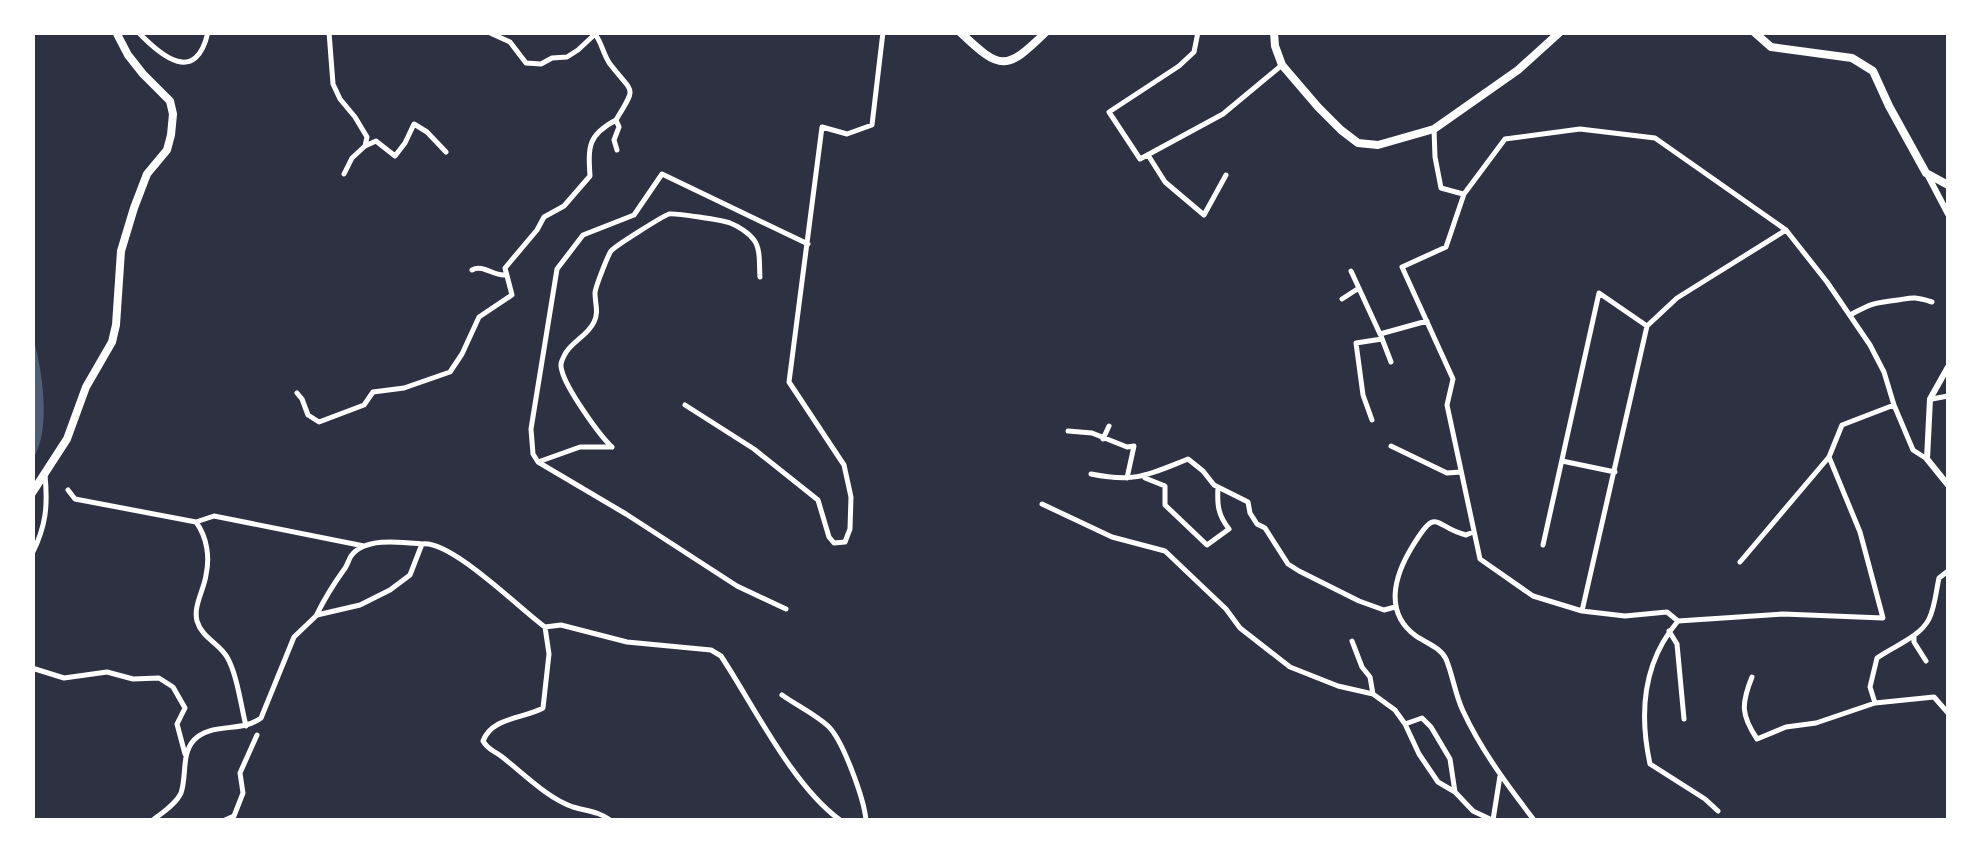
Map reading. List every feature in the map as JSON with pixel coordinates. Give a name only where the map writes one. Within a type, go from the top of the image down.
[{"type":"main road","points":[[32,493],[67,438],[86,388],[112,342],[121,251],[146,174],[167,150],[172,135],[170,101],[143,74],[116,32]]},
{"type":"main road","points":[[960,32],[991,60],[1005,62],[1020,57],[1046,32]]},
{"type":"main road","points":[[1274,32],[1274,46],[1282,64],[1341,130],[1358,143],[1378,145],[1434,130],[1518,70],[1560,32]]},
{"type":"main road","points":[[1754,32],[1771,47],[1852,58],[1873,71],[1926,173],[1948,185]]},
{"type":"street","points":[[138,32],[181,64],[198,56],[208,32]]},
{"type":"street","points":[[329,32],[333,84],[367,138],[364,146]]},
{"type":"street","points":[[297,394],[308,415],[319,422],[364,405],[378,390],[404,388],[446,375],[462,354],[479,316],[512,295],[505,268],[544,216],[564,206],[590,176],[590,142],[630,102],[632,91],[606,58],[595,33],[567,57],[552,58],[542,64],[526,63],[510,42],[488,32]]},
{"type":"street","points":[[685,405],[754,450],[818,500],[829,537],[834,543],[845,542],[850,528],[850,497],[844,464],[789,382],[822,127],[846,134],[872,125],[883,32]]},
{"type":"street","points":[[1198,32],[1194,52],[1179,66],[1109,112],[1140,159],[1223,114],[1282,64]]},
{"type":"street","points":[[616,120],[617,150]]},
{"type":"street","points":[[344,174],[352,158],[376,141],[394,156],[414,124],[446,152]]},
{"type":"street","points":[[1830,457],[1860,532],[1883,618],[1783,614],[1678,621],[1667,612],[1625,616],[1582,611],[1534,596],[1480,559],[1448,405],[1453,380],[1402,267],[1446,247],[1464,194],[1505,140],[1580,129],[1655,138],[1786,230],[1850,315],[1884,372],[1914,450],[1928,460],[1948,485]]},
{"type":"street","points":[[1434,130],[1441,188],[1464,194]]},
{"type":"street","points":[[1148,154],[1165,182],[1204,215],[1226,175]]},
{"type":"street","points":[[1926,173],[1948,214]]},
{"type":"street","points":[[786,609],[736,586],[538,462],[533,454],[532,429],[557,269],[582,234],[634,216],[662,174],[808,244]]},
{"type":"street","points":[[538,462],[580,447],[612,447],[568,385],[561,362],[567,350],[595,321],[596,282],[606,269],[613,248],[669,214],[729,222],[757,243],[760,277]]},
{"type":"street","points":[[1582,611],[1646,326],[1677,298],[1786,230]]},
{"type":"street","points":[[472,270],[483,268],[506,275]]},
{"type":"street","points":[[1351,271],[1391,362]]},
{"type":"street","points":[[1342,299],[1359,288]]},
{"type":"street","points":[[1544,545],[1600,292],[1646,326]]},
{"type":"street","points":[[1850,315],[1876,301],[1914,296],[1932,302]]},
{"type":"street","points":[[1372,420],[1356,343],[1426,321]]},
{"type":"street","points":[[1928,460],[1930,399],[1948,367]]},
{"type":"street","points":[[1930,399],[1948,396]]},
{"type":"street","points":[[1740,562],[1830,457],[1842,425],[1894,405]]},
{"type":"street","points":[[1103,439],[1109,426]]},
{"type":"street","points":[[1068,431],[1092,433],[1127,447],[1134,446],[1127,478]]},
{"type":"street","points":[[1391,446],[1448,473],[1461,472]]},
{"type":"street","points":[[1091,474],[1116,479],[1142,477],[1188,459],[1214,485],[1248,502],[1250,514],[1288,564],[1359,601],[1384,610],[1394,606]]},
{"type":"street","points":[[1562,461],[1615,472]]},
{"type":"street","points":[[32,554],[44,530],[45,472]]},
{"type":"street","points":[[1142,477],[1165,486],[1165,505],[1207,545],[1230,529],[1216,505],[1218,487]]},
{"type":"street","points":[[68,490],[76,499],[196,522],[214,516],[364,546],[398,542],[436,544],[546,627],[549,654],[543,708],[497,725],[485,734],[487,748],[571,806],[610,820]]},
{"type":"street","points":[[1042,504],[1112,537],[1166,551],[1226,609],[1240,628],[1290,667],[1338,686],[1374,694],[1406,724],[1419,754],[1438,782],[1455,792],[1473,811],[1492,820],[1500,776]]},
{"type":"street","points":[[1473,532],[1466,535],[1437,521],[1421,531],[1399,568],[1394,606],[1413,634],[1445,658],[1463,712],[1500,776],[1534,820]]},
{"type":"street","points":[[196,522],[208,552],[195,617],[201,630],[230,661],[246,726]]},
{"type":"street","points":[[317,615],[360,606],[390,590],[410,575],[422,544]]},
{"type":"street","points":[[152,820],[180,794],[192,741],[205,731],[246,726],[260,718],[294,637],[317,615],[334,581],[352,555],[364,546]]},
{"type":"street","points":[[1875,704],[1870,688],[1877,658],[1914,636],[1929,619],[1939,578],[1948,572]]},
{"type":"street","points":[[1678,621],[1659,648],[1651,669],[1643,703],[1645,741],[1650,764],[1718,811]]},
{"type":"street","points":[[546,627],[562,625],[627,642],[711,650],[721,656],[803,782],[840,820]]},
{"type":"street","points":[[1669,632],[1677,644],[1684,719]]},
{"type":"street","points":[[1914,636],[1926,661]]},
{"type":"street","points":[[1352,641],[1374,694]]},
{"type":"street","points":[[32,668],[64,678],[108,672],[133,679],[160,678],[173,687],[185,708],[177,724],[186,757]]},
{"type":"street","points":[[1752,677],[1743,708],[1745,721],[1757,739],[1875,704],[1934,697],[1948,713]]},
{"type":"street","points":[[782,694],[829,726],[862,800],[866,820]]},
{"type":"street","points":[[1406,724],[1422,718],[1431,726],[1450,759],[1455,792]]},
{"type":"street","points":[[225,820],[234,816],[242,792],[240,773],[257,735]]},
{"type":"water","points":[[32,334],[42,380],[44,415],[33,459]]}]
